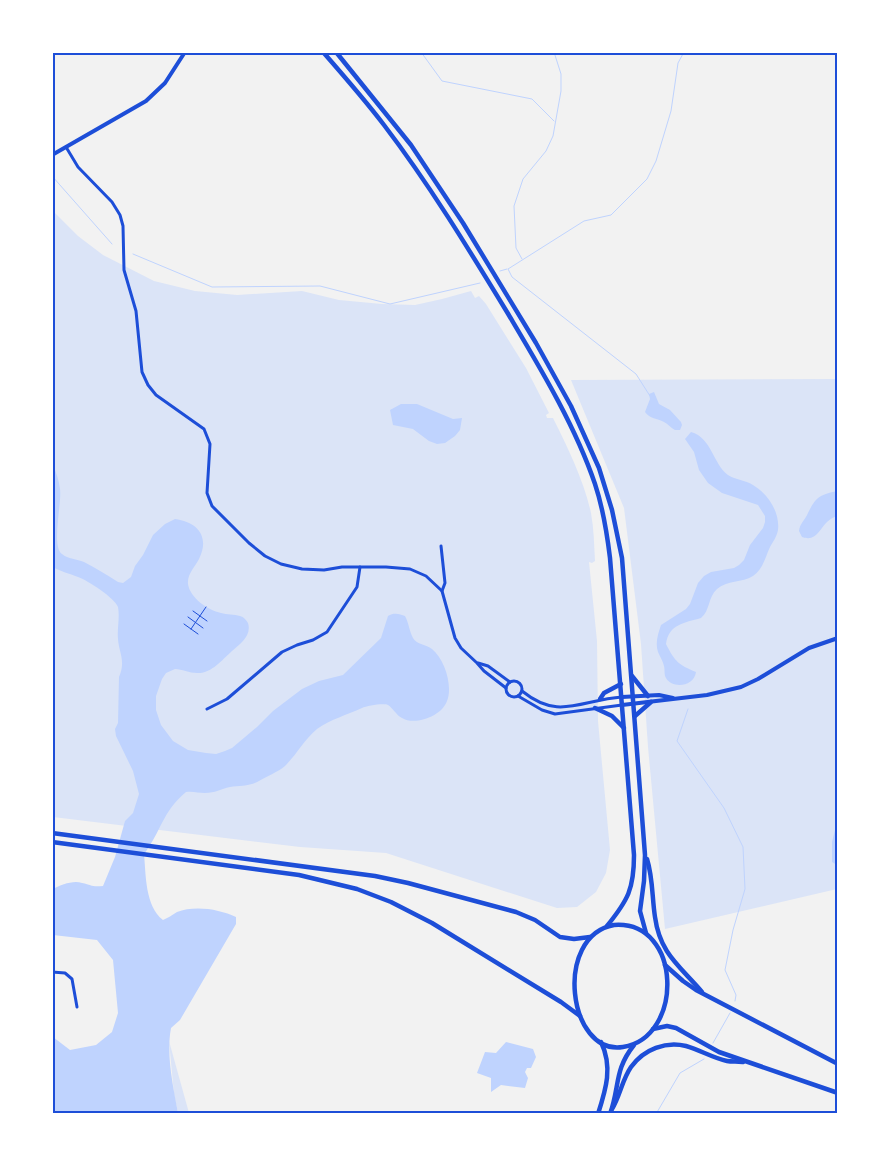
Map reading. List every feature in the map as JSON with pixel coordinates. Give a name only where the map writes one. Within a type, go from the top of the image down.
[{"type":"main road","points":[[323,52],[384,125],[430,189],[525,344],[577,441],[594,483],[606,528],[612,576],[634,855],[631,890],[626,901],[607,926],[590,938],[580,954],[575,971],[574,991],[580,1016],[588,1030],[600,1041],[618,1047],[635,1044]]},
{"type":"main road","points":[[336,52],[407,139],[448,200],[536,343],[584,432],[606,488],[620,543],[632,676],[645,855],[640,911],[646,933]]},
{"type":"main road","points":[[632,676],[648,696]]},
{"type":"main road","points":[[600,699],[604,693],[621,684]]},
{"type":"main road","points":[[635,716],[652,702]]},
{"type":"main road","points":[[595,708],[612,716],[624,728]]},
{"type":"main road","points":[[52,833],[391,878],[516,912],[535,920],[552,932],[565,938],[590,938]]},
{"type":"main road","points":[[52,842],[299,875],[374,895],[432,923],[561,1002],[580,1016]]},
{"type":"main road","points":[[645,855],[651,871],[655,919],[663,944],[679,969],[705,995]]},
{"type":"main road","points":[[607,926],[629,926],[646,933],[657,945],[665,965],[667,985],[666,1000],[653,1030],[635,1044],[624,1059],[611,1111]]},
{"type":"main road","points":[[665,965],[683,981],[705,995],[838,1064]]},
{"type":"main road","points":[[653,1030],[667,1026],[676,1028],[710,1048],[838,1093]]},
{"type":"main road","points":[[598,1114],[608,1076],[606,1055],[600,1041]]},
{"type":"main road","points":[[611,1111],[633,1064],[647,1051],[658,1047],[681,1045],[728,1061],[747,1062]]},
{"type":"street","points":[[52,155],[146,101],[165,83],[185,52]]},
{"type":"street","points":[[66,147],[78,167],[112,202],[120,215],[123,226],[124,270],[136,311],[142,372],[156,395],[204,429],[210,444],[207,493],[212,506],[249,543],[265,556],[281,564],[302,569],[386,567],[410,569],[426,576],[442,591],[456,638],[461,648],[484,671],[506,688],[508,695],[512,697],[518,696],[542,710],[555,714],[707,695],[741,687],[758,679],[809,648],[838,638]]},
{"type":"street","points":[[441,546],[445,584],[442,591]]},
{"type":"street","points":[[207,709],[227,699],[282,652],[327,632],[357,587],[360,567]]},
{"type":"street","points":[[477,663],[488,666],[510,682],[519,683],[522,691],[534,701],[545,706],[558,708],[600,699],[633,696],[675,698]]},
{"type":"street","points":[[506,688],[510,682]]},
{"type":"street","points":[[518,696],[522,691]]},
{"type":"street","points":[[52,972],[65,973],[72,979],[77,1007]]},
{"type":"path","points":[[191,629],[206,607]]},
{"type":"path","points":[[193,611],[207,621]]},
{"type":"path","points":[[188,618],[203,628]]},
{"type":"path","points":[[184,624],[198,634]]},
{"type":"shaded area","points":[[53,211],[78,236],[103,255],[154,281],[195,291],[237,295],[302,291],[339,300],[415,305],[471,291],[475,298],[479,296],[486,304],[526,368],[549,413],[546,415],[547,418],[553,418],[559,429],[580,477],[592,519],[595,561],[589,562],[597,641],[598,721],[610,850],[606,873],[596,892],[577,907],[557,908],[386,853],[300,847],[53,817]]},
{"type":"shaded area","points":[[837,379],[837,889],[665,929],[648,747],[641,644],[624,508],[571,380]]},
{"type":"shaded area","points":[[169,1041],[189,1113],[178,1113],[174,1094]]},
{"type":"water","points":[[654,392],[659,404],[670,410],[681,422],[680,430],[675,430],[645,412],[650,399],[649,394]]},
{"type":"water","points":[[401,404],[417,404],[453,419],[462,418],[460,430],[445,443],[437,444],[429,441],[413,429],[393,425],[390,410]]},
{"type":"water","points":[[691,432],[704,440],[728,475],[750,483],[764,493],[775,510],[778,530],[763,563],[753,576],[721,586],[714,592],[706,612],[701,618],[678,625],[670,632],[666,644],[672,655],[681,665],[696,672],[691,681],[678,685],[669,682],[666,678],[664,664],[657,649],[661,625],[686,609],[690,604],[698,583],[704,576],[711,572],[734,568],[739,565],[744,560],[750,545],[763,528],[765,522],[765,516],[758,505],[722,493],[708,483],[699,470],[694,452],[685,439]]},
{"type":"water","points":[[52,463],[60,489],[57,543],[62,554],[84,562],[123,583],[131,577],[135,566],[153,535],[165,524],[175,519],[190,523],[200,532],[203,544],[199,559],[189,577],[189,589],[200,603],[223,614],[241,616],[248,623],[247,636],[212,669],[197,673],[175,669],[166,673],[162,679],[156,696],[156,710],[161,725],[173,741],[188,750],[216,754],[232,748],[273,711],[302,689],[319,681],[343,675],[381,638],[388,616],[392,614],[405,616],[415,640],[430,647],[437,654],[447,674],[449,695],[444,706],[434,715],[414,721],[400,717],[385,704],[362,708],[317,729],[285,766],[256,783],[209,793],[186,792],[167,815],[144,854],[147,890],[157,914],[163,920],[177,912],[199,908],[215,910],[236,917],[236,924],[180,1020],[171,1028],[169,1049],[178,1113],[53,1113],[53,1037],[70,1050],[96,1045],[112,1032],[118,1013],[113,960],[97,940],[53,935],[53,889],[75,882],[103,886],[115,857],[125,821],[133,813],[139,794],[133,771],[116,736],[115,729],[118,723],[119,677],[122,666],[118,639],[118,607],[112,599],[94,585],[53,567]]},
{"type":"water","points":[[837,491],[837,516],[828,521],[814,537],[802,537],[799,531],[801,524],[813,503],[826,494]]},
{"type":"water","points":[[837,822],[838,865],[832,862],[832,842]]},
{"type":"water","points":[[506,1042],[533,1049],[536,1057],[531,1068],[527,1068],[525,1072],[528,1078],[525,1088],[501,1085],[491,1092],[491,1078],[477,1073],[485,1052],[496,1053]]},
{"type":"waterway","points":[[421,52],[442,81],[532,99],[554,121]]},
{"type":"waterway","points":[[522,259],[516,248],[514,206],[523,179],[546,151],[553,136],[561,91],[561,74],[554,52]]},
{"type":"waterway","points":[[650,396],[636,374],[512,277],[508,269],[584,221],[611,215],[647,179],[656,161],[671,111],[678,63],[684,52]]},
{"type":"waterway","points":[[52,176],[112,244]]},
{"type":"waterway","points":[[133,254],[212,287],[320,286],[390,304],[480,283]]},
{"type":"waterway","points":[[500,271],[507,269]]},
{"type":"waterway","points":[[688,709],[677,741],[724,808],[743,847],[745,889],[733,930],[725,970],[736,995],[735,1001]]},
{"type":"waterway","points":[[713,1043],[730,1013]]},
{"type":"waterway","points":[[656,1114],[680,1073],[704,1059]]}]
